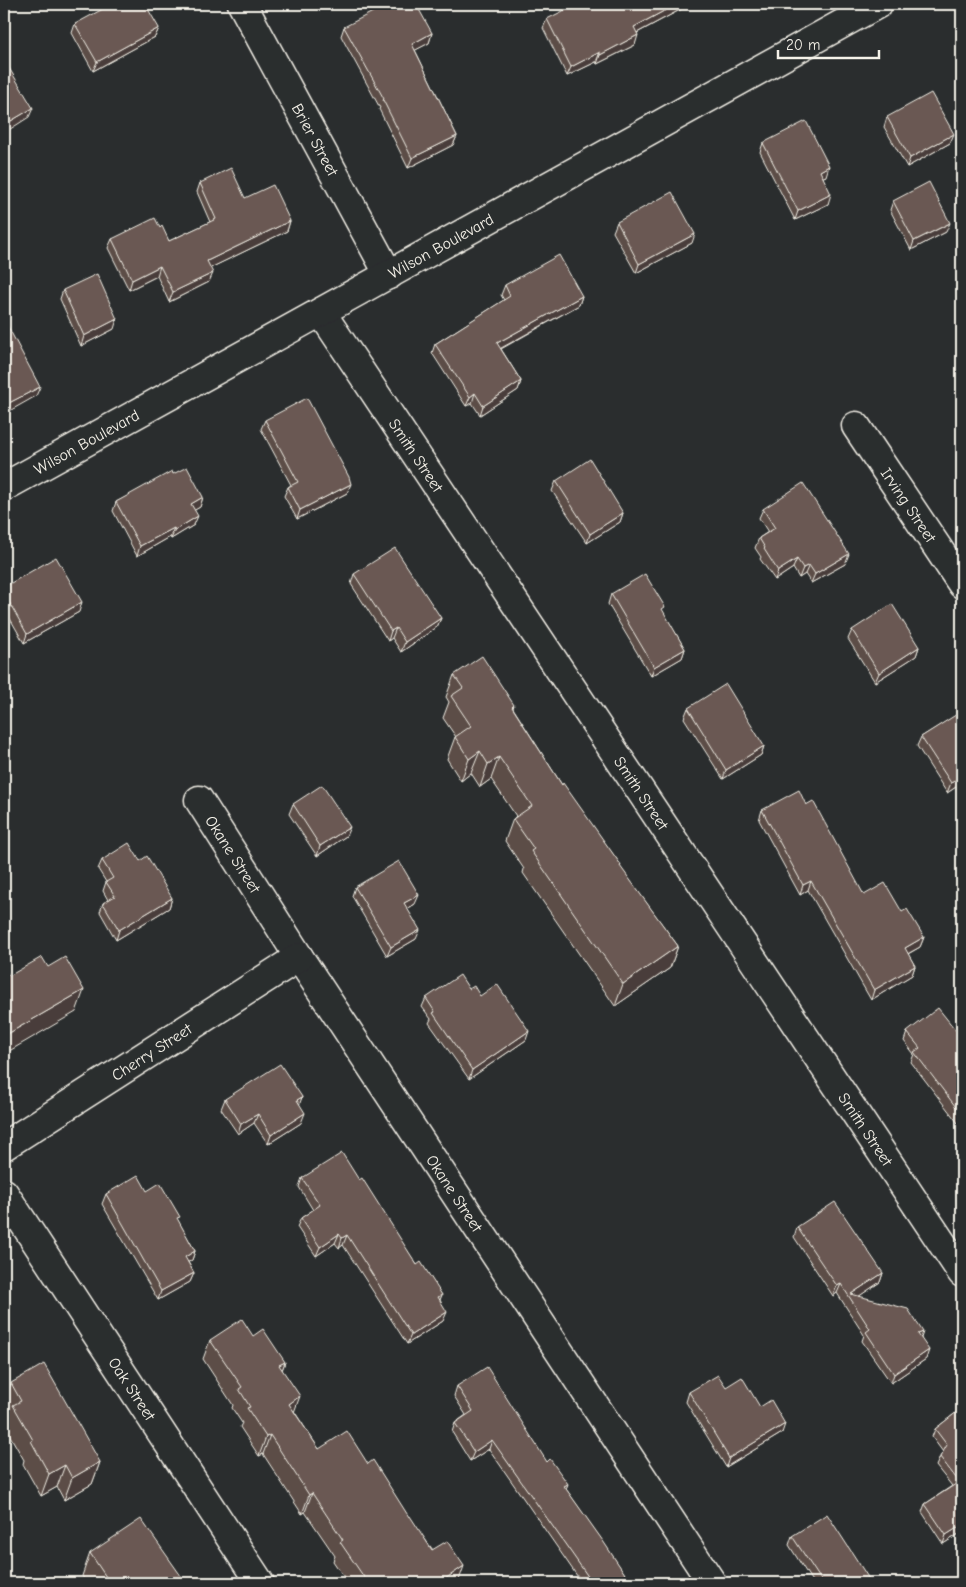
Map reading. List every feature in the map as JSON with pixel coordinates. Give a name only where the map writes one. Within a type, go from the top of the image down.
[{"type":"street","name":"Brier Street","points":[[242,4],[389,275]]},
{"type":"street","name":"Wilson Boulevard","points":[[4,487],[878,4]]},
{"type":"street","name":"Smith Street","points":[[321,312],[962,1273]]},
{"type":"street","name":"Irving Street","points":[[856,426],[962,584]]},
{"type":"street","name":"Okane Street","points":[[199,800],[299,957],[712,1583]]},
{"type":"street","name":"Cherry Street","points":[[4,1146],[299,957]]},
{"type":"street","name":"Oak Street","points":[[4,1193],[260,1583]]},
{"type":"building","points":[[112,4],[145,4],[159,28],[97,62],[75,24]]},
{"type":"building","points":[[388,4],[416,4],[432,33],[412,44],[457,136],[412,158],[384,99],[344,27]]},
{"type":"building","points":[[577,4],[677,4],[634,27],[638,35],[600,55],[600,52],[571,67],[547,19]]},
{"type":"building","points":[[6,63],[33,108],[4,125],[4,64]]},
{"type":"building","points":[[931,93],[954,134],[910,158],[887,117]]},
{"type":"building","points":[[806,121],[829,166],[820,171],[831,194],[798,211],[763,143]]},
{"type":"building","points":[[231,168],[245,198],[273,185],[290,221],[207,261],[213,273],[173,292],[160,266],[132,280],[112,239],[155,218],[160,228],[162,226],[169,241],[216,219],[200,183]]},
{"type":"building","points":[[929,182],[950,223],[914,241],[893,201]]},
{"type":"building","points":[[672,192],[695,234],[639,264],[617,222]]},
{"type":"building","points":[[559,255],[582,296],[497,343],[521,381],[483,406],[475,393],[470,397],[435,344],[510,296],[505,285]]},
{"type":"building","points":[[97,274],[117,319],[84,336],[63,290]]},
{"type":"building","points":[[4,319],[40,387],[5,405],[4,402]]},
{"type":"building","points":[[307,398],[351,484],[300,510],[288,487],[298,482],[265,420]]},
{"type":"building","points":[[590,459],[623,513],[590,534],[556,481]]},
{"type":"building","points":[[187,467],[203,497],[191,504],[198,516],[175,530],[174,528],[140,546],[116,502],[172,471],[173,474]]},
{"type":"building","points":[[803,483],[849,554],[815,574],[809,565],[803,568],[797,559],[778,571],[759,538],[775,528],[763,509]]},
{"type":"building","points":[[395,548],[441,618],[405,642],[396,628],[391,631],[354,574]]},
{"type":"building","points":[[56,557],[82,602],[27,634],[4,593],[4,587]]},
{"type":"building","points":[[645,574],[665,607],[662,609],[685,649],[654,667],[611,594]]},
{"type":"building","points":[[892,604],[919,647],[879,673],[852,630]]},
{"type":"building","points":[[482,656],[562,785],[563,783],[678,946],[623,984],[531,851],[534,849],[513,819],[532,806],[499,757],[488,764],[480,751],[469,759],[455,737],[471,726],[451,696],[463,688],[454,675]]},
{"type":"building","points":[[726,684],[764,746],[726,770],[688,708]]},
{"type":"building","points":[[962,711],[962,776],[951,783],[921,737]]},
{"type":"building","points":[[322,785],[350,827],[320,846],[293,804]]},
{"type":"building","points":[[799,790],[806,805],[813,801],[864,895],[885,883],[902,912],[907,909],[924,937],[905,948],[915,966],[874,990],[811,881],[803,885],[762,810]]},
{"type":"building","points":[[129,843],[140,861],[147,856],[172,898],[119,930],[103,903],[115,896],[106,882],[113,878],[102,860]]},
{"type":"building","points":[[399,861],[419,895],[404,903],[420,930],[391,947],[355,887]]},
{"type":"building","points":[[42,957],[48,967],[65,957],[84,990],[4,1036],[4,968],[9,976]]},
{"type":"building","points":[[460,975],[469,989],[474,986],[480,996],[497,984],[529,1031],[472,1070],[433,1013],[435,1012],[426,998]]},
{"type":"building","points":[[938,1008],[962,1038],[962,1115],[914,1052],[920,1048],[907,1032]]},
{"type":"building","points":[[280,1064],[302,1097],[297,1100],[305,1113],[271,1135],[258,1114],[241,1124],[225,1099]]},
{"type":"building","points":[[342,1153],[359,1180],[362,1178],[417,1265],[421,1262],[442,1295],[438,1297],[447,1312],[411,1335],[347,1235],[342,1238],[339,1234],[320,1247],[301,1218],[320,1205],[302,1178]]},
{"type":"building","points":[[138,1175],[147,1191],[160,1183],[180,1217],[177,1218],[195,1251],[185,1257],[194,1273],[161,1291],[106,1194]]},
{"type":"building","points":[[835,1202],[883,1273],[851,1294],[908,1309],[923,1332],[918,1334],[929,1350],[894,1374],[866,1332],[870,1329],[841,1284],[837,1286],[797,1227]]},
{"type":"building","points":[[242,1319],[253,1336],[263,1329],[285,1362],[279,1365],[300,1396],[289,1404],[319,1449],[347,1431],[368,1464],[373,1460],[432,1550],[447,1541],[464,1566],[445,1579],[448,1583],[368,1583],[340,1542],[343,1540],[312,1493],[309,1495],[270,1435],[266,1437],[247,1408],[250,1407],[239,1389],[242,1387],[210,1340]]},
{"type":"building","points":[[44,1364],[100,1462],[72,1478],[65,1465],[49,1474],[31,1441],[33,1440],[13,1405],[21,1401],[11,1383]]},
{"type":"building","points":[[487,1367],[547,1462],[550,1459],[568,1484],[564,1486],[631,1583],[581,1583],[589,1578],[492,1440],[474,1452],[455,1423],[473,1411],[457,1386]]},
{"type":"building","points":[[718,1375],[726,1387],[742,1377],[760,1407],[771,1400],[785,1424],[729,1458],[689,1392]]},
{"type":"building","points":[[962,1408],[962,1525],[946,1535],[925,1504],[959,1482],[940,1457],[947,1445],[935,1429]]},
{"type":"building","points":[[827,1514],[871,1582],[823,1583],[792,1536]]},
{"type":"building","points":[[141,1519],[186,1583],[110,1583],[90,1553]]}]
